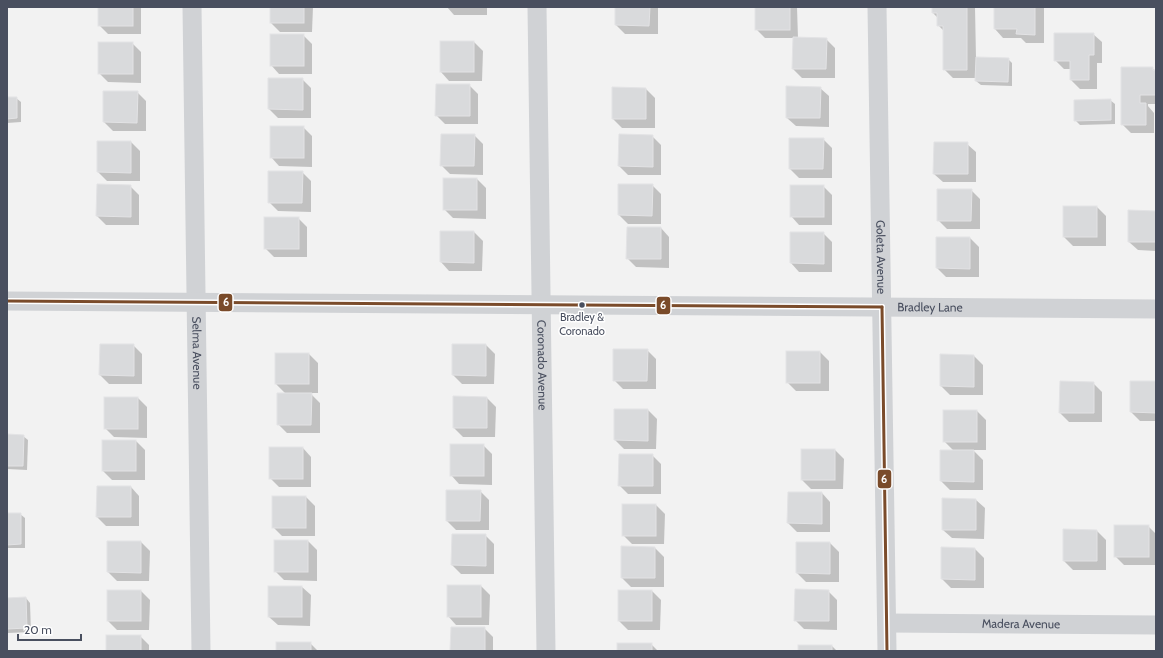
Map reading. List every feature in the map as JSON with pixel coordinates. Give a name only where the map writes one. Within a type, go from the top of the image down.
[{"type":"street","name":"Selma Avenue","points":[[192,7],[201,651]]},
{"type":"street","name":"Coronado Avenue","points":[[537,7],[546,651]]},
{"type":"street","name":"Goleta Avenue","points":[[877,7],[887,651]]},
{"type":"street","name":"Bradley Lane","points":[[7,301],[1156,309]]},
{"type":"street","name":"Madera Avenue","points":[[887,622],[1156,625]]},
{"type":"building","points":[[98,7],[133,7],[133,26],[98,26]]},
{"type":"building","points":[[270,7],[304,7],[304,23],[270,23]]},
{"type":"building","points":[[615,7],[650,7],[649,26],[615,25]]},
{"type":"building","points":[[755,7],[790,7],[790,30],[755,30]]},
{"type":"building","points":[[932,7],[967,7],[967,70],[943,70],[943,26],[937,26],[937,13],[932,13]]},
{"type":"building","points":[[994,7],[1035,7],[1035,35],[1016,34],[1017,29],[994,29]]},
{"type":"building","points":[[1054,33],[1094,33],[1094,55],[1089,55],[1089,80],[1070,80],[1070,61],[1054,61]]},
{"type":"building","points":[[270,34],[304,34],[304,66],[270,66]]},
{"type":"building","points":[[793,37],[827,38],[826,69],[792,69]]},
{"type":"building","points":[[440,41],[474,41],[474,72],[440,72]]},
{"type":"building","points":[[98,42],[133,42],[133,74],[98,74]]},
{"type":"building","points":[[976,57],[1009,58],[1008,82],[975,81]]},
{"type":"building","points":[[1121,67],[1153,67],[1153,70],[1156,70],[1156,95],[1140,95],[1140,103],[1146,103],[1146,125],[1121,125]]},
{"type":"building","points":[[268,78],[303,78],[303,110],[268,109]]},
{"type":"building","points":[[436,84],[470,84],[470,116],[435,116]]},
{"type":"building","points":[[786,86],[821,87],[820,118],[786,118]]},
{"type":"building","points":[[612,87],[646,88],[646,119],[612,119]]},
{"type":"building","points":[[103,91],[138,91],[137,123],[103,122]]},
{"type":"building","points":[[7,97],[17,97],[17,118],[7,119]]},
{"type":"building","points":[[1111,99],[1111,120],[1074,121],[1074,100]]},
{"type":"building","points":[[270,126],[304,126],[304,158],[270,158]]},
{"type":"building","points":[[441,134],[475,134],[474,166],[440,166]]},
{"type":"building","points":[[619,134],[653,135],[653,167],[618,166]]},
{"type":"building","points":[[789,138],[824,138],[823,169],[789,169]]},
{"type":"building","points":[[97,141],[131,141],[131,173],[97,172]]},
{"type":"building","points":[[934,142],[968,142],[968,174],[933,174]]},
{"type":"building","points":[[268,171],[303,171],[302,203],[268,203]]},
{"type":"building","points":[[443,178],[477,178],[477,210],[443,210]]},
{"type":"building","points":[[97,184],[131,185],[131,217],[96,216]]},
{"type":"building","points":[[618,184],[653,184],[652,216],[618,215]]},
{"type":"building","points":[[790,185],[824,185],[824,217],[790,217]]},
{"type":"building","points":[[937,189],[972,189],[971,221],[937,221]]},
{"type":"building","points":[[1063,206],[1097,206],[1097,237],[1063,237]]},
{"type":"building","points":[[1128,210],[1156,211],[1156,242],[1128,242]]},
{"type":"building","points":[[264,217],[299,217],[299,249],[264,249]]},
{"type":"building","points":[[627,227],[661,227],[661,259],[626,259]]},
{"type":"building","points":[[440,231],[474,231],[474,263],[440,262]]},
{"type":"building","points":[[790,232],[824,232],[824,264],[790,263]]},
{"type":"building","points":[[936,237],[970,237],[970,269],[936,268]]},
{"type":"building","points":[[100,344],[134,344],[134,376],[99,375]]},
{"type":"building","points":[[452,344],[486,344],[486,376],[452,375]]},
{"type":"building","points":[[613,349],[648,349],[647,381],[613,381]]},
{"type":"building","points":[[786,351],[820,351],[820,383],[786,383]]},
{"type":"building","points":[[275,353],[309,353],[309,384],[275,384]]},
{"type":"building","points":[[940,354],[974,355],[974,387],[940,386]]},
{"type":"building","points":[[1060,381],[1094,382],[1094,413],[1059,413]]},
{"type":"building","points":[[1130,381],[1156,381],[1156,413],[1130,412]]},
{"type":"building","points":[[277,393],[312,393],[311,425],[277,425]]},
{"type":"building","points":[[453,396],[487,397],[487,428],[453,428]]},
{"type":"building","points":[[104,397],[138,397],[138,429],[104,429]]},
{"type":"building","points":[[614,409],[648,409],[648,441],[614,440]]},
{"type":"building","points":[[943,410],[977,410],[977,442],[943,442]]},
{"type":"building","points":[[7,434],[24,435],[23,466],[7,466]]},
{"type":"building","points":[[102,440],[136,440],[136,471],[102,471]]},
{"type":"building","points":[[450,444],[484,444],[484,476],[450,476]]},
{"type":"building","points":[[269,447],[303,447],[303,479],[269,479]]},
{"type":"building","points":[[801,449],[835,449],[835,480],[801,480]]},
{"type":"building","points":[[940,450],[974,450],[974,482],[940,481]]},
{"type":"building","points":[[619,454],[653,454],[653,486],[618,486]]},
{"type":"building","points":[[97,486],[131,486],[131,517],[96,517]]},
{"type":"building","points":[[446,490],[481,490],[480,521],[446,521]]},
{"type":"building","points":[[788,492],[822,492],[822,524],[787,523]]},
{"type":"building","points":[[272,496],[306,496],[306,528],[272,528]]},
{"type":"building","points":[[942,498],[976,499],[976,530],[942,530]]},
{"type":"building","points":[[622,504],[656,504],[656,536],[622,536]]},
{"type":"building","points":[[7,513],[21,513],[21,544],[7,545]]},
{"type":"building","points":[[1114,525],[1149,525],[1149,557],[1114,557]]},
{"type":"building","points":[[1063,529],[1097,530],[1097,561],[1063,561]]},
{"type":"building","points":[[452,534],[486,534],[486,566],[451,565]]},
{"type":"building","points":[[274,540],[308,540],[308,572],[274,572]]},
{"type":"building","points":[[107,541],[141,541],[141,573],[107,572]]},
{"type":"building","points":[[796,542],[830,542],[830,574],[796,573]]},
{"type":"building","points":[[621,546],[655,547],[655,578],[621,578]]},
{"type":"building","points":[[941,547],[975,548],[975,580],[941,579]]},
{"type":"building","points":[[447,585],[481,585],[481,617],[447,617]]},
{"type":"building","points":[[268,586],[302,586],[302,617],[268,617]]},
{"type":"building","points":[[795,589],[829,590],[829,621],[794,621]]},
{"type":"building","points":[[107,590],[141,590],[141,621],[107,621]]},
{"type":"building","points":[[618,590],[652,590],[652,621],[618,621]]},
{"type":"building","points":[[26,597],[27,628],[7,629],[7,598]]},
{"type":"building","points":[[451,627],[485,627],[485,651],[450,651]]},
{"type":"building","points":[[106,635],[141,635],[141,651],[106,651]]},
{"type":"building","points":[[276,642],[311,642],[311,651],[276,651]]},
{"type":"building","points":[[617,643],[652,643],[652,651],[617,651]]},
{"type":"building","points":[[798,645],[832,645],[832,651],[798,651]]},
{"type":"transit line","name":"6","points":[[7,301],[882,307]]},
{"type":"transit line","name":"6","points":[[882,307],[887,651]]},
{"type":"place","name":"Bradley & Coronado","points":[[582,305]]}]
